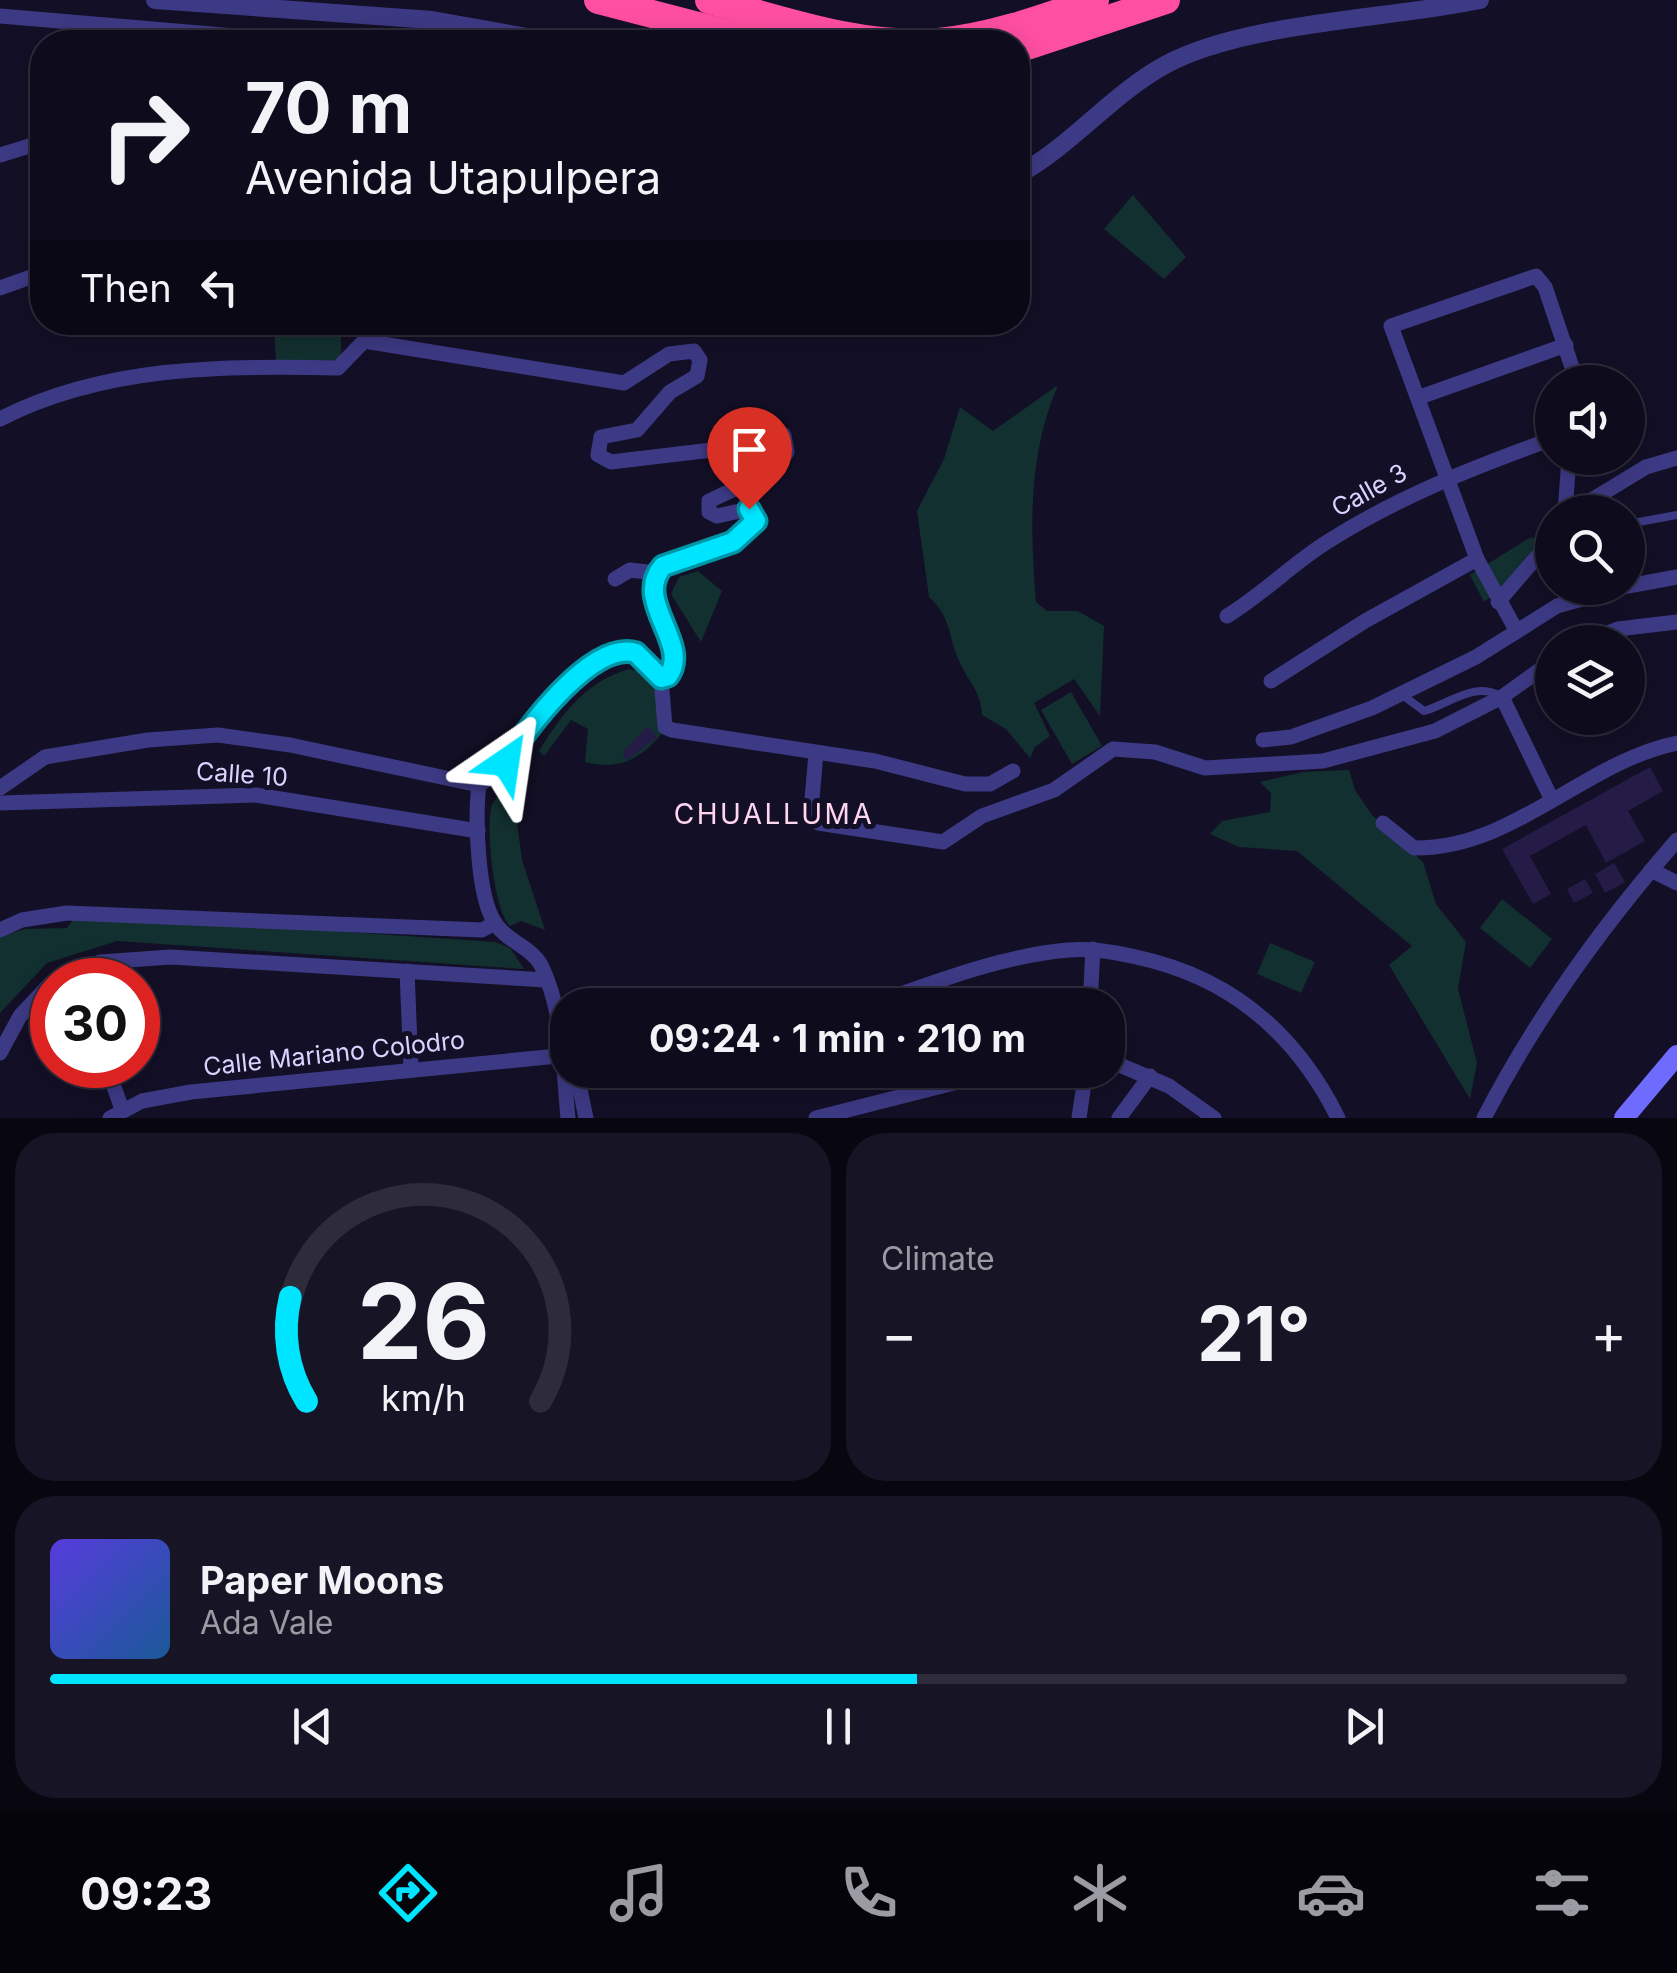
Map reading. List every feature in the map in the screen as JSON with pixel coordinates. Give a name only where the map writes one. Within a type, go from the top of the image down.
[{"type":"highway","points":[[598,0],[714,30]]},
{"type":"highway","points":[[709,0],[822,30]]},
{"type":"highway","points":[[1002,30],[1095,0]]},
{"type":"highway","points":[[1030,45],[1166,0]]},
{"type":"main road","points":[[1624,1118],[1677,1055]]},
{"type":"street","points":[[155,0],[432,20],[488,30]]},
{"type":"street","points":[[1030,165],[1164,66],[1194,53],[1284,32],[1480,0]]},
{"type":"street","points":[[0,16],[164,30]]},
{"type":"street","points":[[0,155],[30,146]]},
{"type":"street","points":[[1516,630],[1477,560],[1391,326],[1531,275],[1544,283],[1572,365]]},
{"type":"street","points":[[0,288],[30,277]]},
{"type":"street","points":[[0,419],[30,404],[93,385],[158,372],[239,366],[338,368],[346,365],[355,346],[364,341],[624,382],[680,351],[694,351],[700,360],[697,376],[660,401],[637,430],[601,437],[596,450],[603,459],[623,462],[720,449],[767,426],[780,430],[787,443],[782,462],[773,471],[709,501],[708,512],[717,516],[749,509],[756,516],[752,529],[733,542],[663,566],[656,573],[654,597],[675,663],[668,676],[661,678]]},
{"type":"street","points":[[1420,397],[1566,345]]},
{"type":"street","points":[[1583,365],[1585,357]]},
{"type":"street","name":"Calle 3","points":[[1227,616],[1256,598],[1324,543],[1444,477],[1535,445]]},
{"type":"street","points":[[1600,495],[1646,467],[1677,458]]},
{"type":"street","points":[[1272,681],[1365,621],[1477,560]]},
{"type":"street","points":[[1498,602],[1535,560]]},
{"type":"street","points":[[616,579],[630,570],[656,573]]},
{"type":"street","points":[[1645,584],[1677,578]]},
{"type":"street","points":[[1262,740],[1319,728],[1401,694],[1476,657],[1561,605]]},
{"type":"street","points":[[1645,626],[1677,622]]},
{"type":"street","points":[[0,788],[45,757],[148,740],[218,735],[290,744],[479,785],[499,771],[544,708],[609,654],[636,653],[661,678],[665,727],[905,766],[980,785],[1013,771]]},
{"type":"street","points":[[816,753],[810,810],[816,822],[943,842],[982,816],[1054,790],[1113,750],[1155,752],[1206,768],[1322,761],[1434,730],[1502,697],[1535,674]]},
{"type":"street","points":[[1502,697],[1552,800]]},
{"type":"street","points":[[1383,823],[1414,848],[1496,832],[1632,756],[1677,743]]},
{"type":"street","points":[[479,785],[478,831],[487,900],[495,924],[535,956],[550,994]]},
{"type":"street","name":"Calle 10","points":[[0,803],[256,796],[478,831]]},
{"type":"street","points":[[1484,1118],[1582,960],[1677,840]]},
{"type":"street","points":[[1651,870],[1677,883]]},
{"type":"street","points":[[0,930],[22,920],[67,913],[482,930],[495,924]]},
{"type":"street","points":[[923,988],[1005,962],[1094,949],[1184,969],[1248,1004],[1300,1053],[1338,1118]]},
{"type":"street","points":[[1091,988],[1094,949]]},
{"type":"street","points":[[147,958],[171,956],[546,980]]},
{"type":"street","points":[[407,971],[410,1070]]},
{"type":"street","points":[[0,1053],[20,1016],[30,1007]]},
{"type":"street","name":"Calle Mariano Colodro","points":[[116,1113],[191,1092],[550,1058]]},
{"type":"street","points":[[1125,1066],[1194,1100],[1214,1118]]},
{"type":"street","points":[[1120,1118],[1150,1076]]},
{"type":"street","points":[[111,1088],[116,1113]]},
{"type":"street","points":[[568,1088],[568,1118]]},
{"type":"street","points":[[580,1088],[586,1118]]},
{"type":"street","points":[[816,1118],[934,1088]]},
{"type":"street","points":[[1079,1118],[1083,1088]]},
{"type":"lane","points":[[1645,521],[1677,515]]},
{"type":"lane","points":[[1401,694],[1424,712],[1473,692],[1492,691],[1502,697]]},
{"type":"green space","points":[[1133,195],[1186,257],[1164,279],[1104,229]]},
{"type":"green space","points":[[275,335],[341,335],[341,360],[276,364]]},
{"type":"green space","points":[[1058,385],[1036,465],[1036,602],[1047,611],[1078,611],[1104,626],[1100,716],[1074,679],[1034,703],[1050,736],[1035,747],[1030,758],[1006,729],[982,715],[946,620],[929,597],[917,511],[944,459],[960,407],[993,431]]},
{"type":"green space","points":[[1531,537],[1535,538],[1535,546],[1502,589],[1484,602],[1470,575]]},
{"type":"green space","points":[[698,571],[722,591],[701,642],[671,594],[679,577]]},
{"type":"green space","points":[[629,669],[646,677],[658,702],[664,731],[647,749],[619,764],[585,762],[588,729],[571,720],[544,756],[539,751],[576,701],[600,682]]},
{"type":"green space","points":[[1071,692],[1102,746],[1072,764],[1041,710]]},
{"type":"green space","points":[[1349,770],[1355,790],[1372,815],[1423,862],[1436,904],[1466,942],[1458,989],[1477,1063],[1470,1099],[1389,965],[1412,946],[1297,851],[1239,847],[1210,834],[1222,821],[1270,812],[1271,793],[1260,782],[1303,772]]},
{"type":"green space","points":[[505,790],[513,793],[522,860],[545,930],[521,921],[510,926],[500,904],[490,820],[493,804]]},
{"type":"green space","points":[[1502,899],[1552,939],[1530,968],[1480,928]]},
{"type":"green space","points":[[77,914],[495,942],[510,948],[524,969],[117,941],[63,958],[30,958],[30,981],[0,1013],[0,937],[25,929],[67,928]]},
{"type":"green space","points":[[1270,943],[1315,962],[1301,993],[1257,974]]},
{"type":"building","points":[[648,726],[657,737],[627,760],[622,753]]},
{"type":"building","points":[[1650,767],[1663,791],[1628,811],[1645,841],[1606,863],[1586,825],[1530,856],[1551,894],[1533,904],[1502,849]]},
{"type":"building","points":[[1614,863],[1625,882],[1605,893],[1595,874]]},
{"type":"building","points":[[1585,879],[1593,893],[1574,903],[1567,889]]},
{"type":"district","name":"CHUALLUMA","points":[[774,814]]},
{"type":"route","points":[[506,762],[544,708],[609,654],[627,650],[636,653],[661,678],[668,676],[674,668],[674,656],[654,597],[656,573],[674,561],[745,535],[756,521],[749,509]]}]
